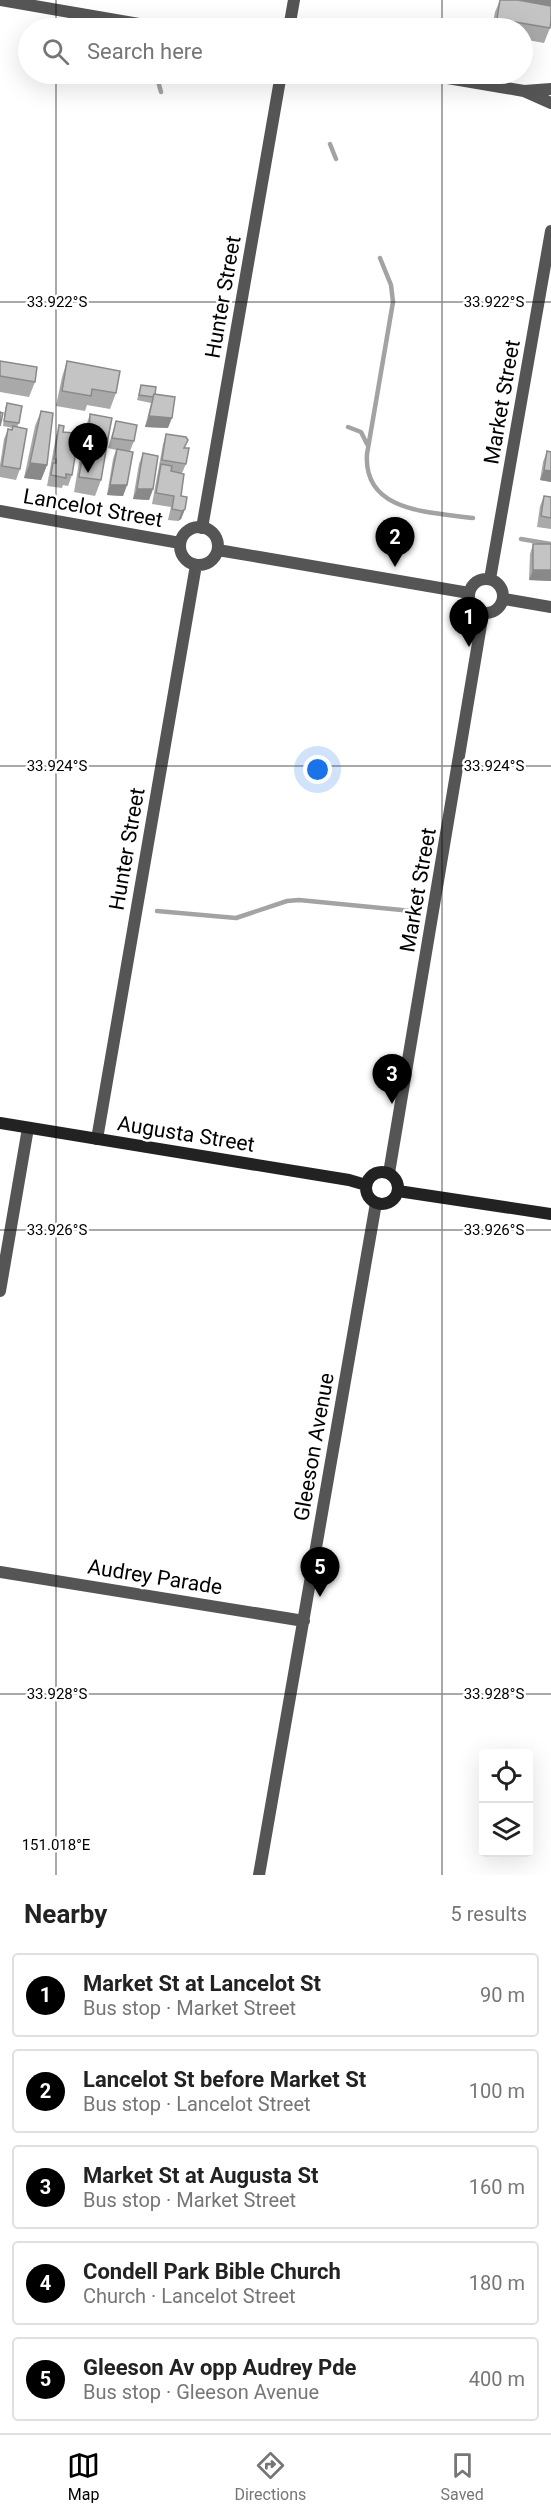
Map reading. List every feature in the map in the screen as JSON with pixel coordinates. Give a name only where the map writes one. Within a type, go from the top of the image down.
[{"type":"street","points":[[0,0],[104,18]]},
{"type":"street","points":[[291,18],[294,0]]},
{"type":"street","name":"Hunter Street","points":[[202,528],[280,84]]},
{"type":"street","points":[[483,84],[524,91],[551,103]]},
{"type":"street","points":[[524,91],[551,88]]},
{"type":"street","name":"Market Street","points":[[490,579],[551,231]]},
{"type":"street","name":"Lancelot Street","points":[[0,512],[180,543]]},
{"type":"street","points":[[202,528],[213,533],[218,550],[208,564],[196,565],[190,563],[182,555],[180,543],[190,529],[202,528]]},
{"type":"street","points":[[218,550],[469,592]]},
{"type":"street","name":"Hunter Street","points":[[97,1139],[196,565]]},
{"type":"street","points":[[490,579],[501,586],[504,599],[498,609],[483,613],[471,605],[469,592],[477,581],[490,579]]},
{"type":"street","points":[[504,599],[551,607]]},
{"type":"street","name":"Market Street","points":[[389,1173],[483,613]]},
{"type":"street","name":"Augusta Street","points":[[0,1123],[349,1180],[366,1185]]},
{"type":"street","points":[[0,1291],[28,1128]]},
{"type":"street","points":[[376,1172],[389,1173],[397,1181],[398,1191],[396,1196],[387,1203],[376,1203],[369,1197],[366,1185],[369,1177],[376,1172]]},
{"type":"street","points":[[398,1191],[551,1214]]},
{"type":"street","name":"Gleeson Avenue","points":[[259,1875],[376,1203]]},
{"type":"street","name":"Audrey Parade","points":[[0,1572],[304,1621]]},
{"type":"building","points":[[500,0],[518,0],[551,6],[550,28],[533,25],[533,18],[497,18]]},
{"type":"building","points":[[0,361],[37,367],[35,382],[0,376]]},
{"type":"building","points":[[67,361],[120,371],[116,393],[92,389],[91,396],[62,391]]},
{"type":"building","points":[[141,385],[156,387],[153,397],[139,395]]},
{"type":"building","points":[[154,394],[175,397],[172,418],[149,416]]},
{"type":"building","points":[[7,403],[22,406],[19,423],[4,421]]},
{"type":"building","points":[[41,411],[53,413],[47,465],[30,463]]},
{"type":"building","points":[[90,414],[112,418],[108,438],[89,434]]},
{"type":"building","points":[[116,421],[137,425],[134,441],[112,438]]},
{"type":"building","points":[[59,425],[64,426],[63,432],[73,433],[70,450],[76,451],[72,475],[66,474],[66,478],[51,475],[53,463],[56,463],[54,459]]},
{"type":"building","points":[[13,426],[27,429],[20,469],[2,466],[8,429],[12,430]]},
{"type":"building","points":[[74,431],[82,432],[79,452],[71,450]]},
{"type":"building","points":[[166,434],[186,437],[188,440],[184,448],[189,448],[186,464],[162,460]]},
{"type":"building","points":[[86,435],[108,439],[101,480],[79,477]]},
{"type":"building","points":[[117,449],[133,452],[127,485],[110,485]]},
{"type":"building","points":[[547,451],[551,452],[551,471],[544,470]]},
{"type":"building","points":[[143,453],[158,456],[153,489],[137,489]]},
{"type":"building","points":[[161,464],[172,466],[171,471],[184,474],[181,496],[187,497],[185,509],[182,511],[172,509],[174,496],[156,493]]},
{"type":"building","points":[[544,496],[551,497],[551,518],[541,516]]},
{"type":"building","points":[[533,544],[551,544],[551,570],[533,570]]},
{"type":"waterway","points":[[159,84],[161,92]]},
{"type":"waterway","points":[[330,144],[336,159]]},
{"type":"waterway","points":[[380,258],[391,285],[393,302],[367,454],[369,473],[376,488],[388,499],[403,506],[420,511],[473,518]]},
{"type":"waterway","points":[[348,427],[361,432],[367,444]]},
{"type":"waterway","points":[[521,539],[551,544]]},
{"type":"waterway","points":[[157,911],[236,918],[287,901],[299,900],[412,911]]},
{"type":"place","name":"Condell Park Bible Church","points":[[88,473]]},
{"type":"place","name":"Lancelot St before Market St","points":[[395,567]]},
{"type":"place","name":"Market St at Lancelot St","points":[[469,647]]},
{"type":"place","name":"Market St at Augusta St","points":[[392,1104]]},
{"type":"place","name":"Gleeson Av opp Audrey Pde","points":[[320,1597]]}]
